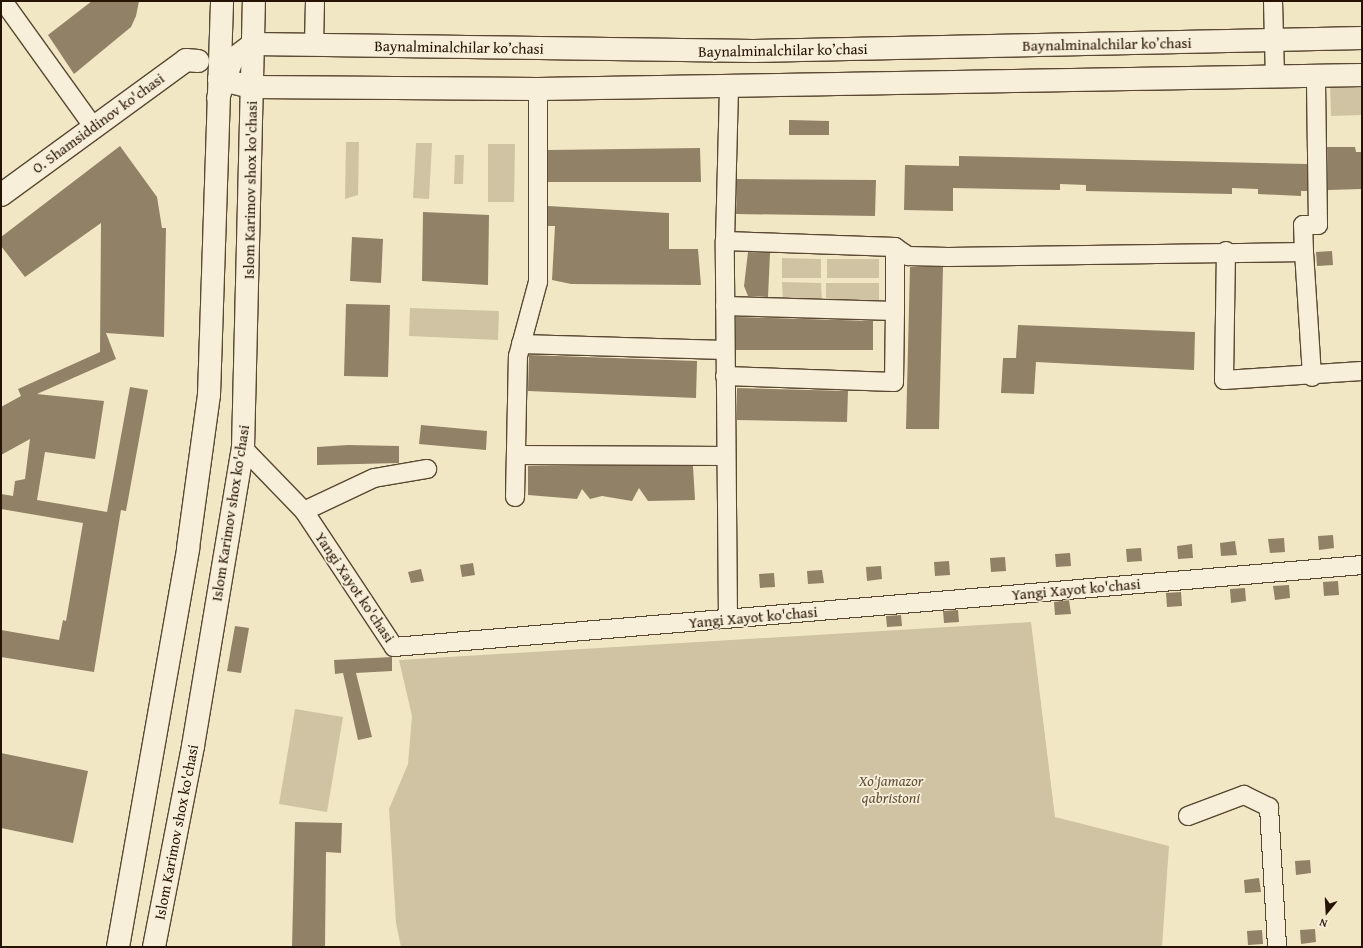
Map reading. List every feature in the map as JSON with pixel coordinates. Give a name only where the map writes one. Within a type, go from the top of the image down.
[{"type":"main road","points":[[118,947],[186,563],[210,395],[222,1]]},
{"type":"main road","name":"Islom Karimov shox ko'chasi","points":[[154,947],[165,893],[243,448],[254,1]]},
{"type":"main road","name":"Baynalminalchilar ko’chasi","points":[[220,42],[253,44],[754,51],[1362,38]]},
{"type":"main road","points":[[220,42],[198,61],[220,86],[252,87],[538,89],[1362,75]]},
{"type":"main road","points":[[220,86],[235,57],[253,44]]},
{"type":"main road","name":"O. Shamsiddinov ko'chasi","points":[[1,195],[92,125],[186,60],[198,61]]},
{"type":"main road","points":[[130,886],[132,896],[144,905],[159,901],[165,893]]},
{"type":"street","points":[[3,1],[92,125]]},
{"type":"street","points":[[314,45],[315,1]]},
{"type":"street","points":[[1273,1],[1275,77]]},
{"type":"street","points":[[1312,377],[1303,225],[1318,225],[1316,76]]},
{"type":"street","points":[[728,619],[725,241],[729,85]]},
{"type":"street","points":[[515,497],[521,344],[538,282],[538,89]]},
{"type":"street","points":[[725,241],[895,247],[908,256],[948,257],[1226,251],[1304,252]]},
{"type":"street","points":[[725,376],[894,382],[895,247]]},
{"type":"street","points":[[1226,251],[1224,380],[1312,377],[1362,371]]},
{"type":"street","points":[[725,306],[895,311]]},
{"type":"street","points":[[521,344],[725,350]]},
{"type":"street","name":"Yangi Xayot ko'chasi","points":[[243,448],[304,511],[394,647],[1362,565]]},
{"type":"street","points":[[516,455],[726,456]]},
{"type":"street","points":[[304,511],[374,478],[427,469]]},
{"type":"street","points":[[1188,816],[1244,795],[1269,807],[1277,947]]},
{"type":"green space","points":[[1330,85],[1362,85],[1362,115],[1331,116]]},
{"type":"green space","points":[[346,142],[359,142],[358,195],[345,199]]},
{"type":"green space","points":[[416,143],[432,143],[429,199],[413,198]]},
{"type":"green space","points":[[488,144],[515,144],[514,202],[488,202]]},
{"type":"green space","points":[[455,155],[464,155],[463,184],[454,184]]},
{"type":"green space","points":[[782,258],[821,259],[821,278],[782,278]]},
{"type":"green space","points":[[827,259],[879,259],[879,278],[827,278]]},
{"type":"green space","points":[[782,282],[821,283],[822,301],[783,301]]},
{"type":"green space","points":[[826,283],[879,283],[879,302],[826,301]]},
{"type":"green space","points":[[410,308],[499,311],[498,340],[409,336]]},
{"type":"green space","name":"Xo'jamazor qabristoni","points":[[1031,622],[1055,817],[1169,846],[1162,947],[401,947],[396,923],[389,809],[408,764],[412,716],[399,660]]},
{"type":"green space","points":[[295,709],[343,717],[327,812],[279,804]]},
{"type":"building","points":[[92,1],[139,1],[136,16],[131,27],[74,74],[48,35]]},
{"type":"building","points":[[789,120],[829,121],[829,135],[789,135]]},
{"type":"building","points":[[120,146],[157,197],[162,228],[166,228],[164,337],[106,333],[116,359],[37,394],[104,401],[95,459],[45,452],[37,500],[107,512],[130,387],[148,390],[126,511],[121,510],[94,672],[1,657],[1,630],[59,640],[63,620],[66,621],[83,523],[1,509],[1,494],[13,496],[15,481],[25,479],[30,439],[1,455],[1,407],[21,396],[18,389],[100,352],[101,223],[25,277],[1,246],[1,237]]},
{"type":"building","points":[[1327,147],[1355,147],[1356,152],[1362,152],[1362,189],[1328,190]]},
{"type":"building","points":[[700,148],[701,182],[548,182],[548,150]]},
{"type":"building","points":[[959,156],[1307,164],[1307,191],[1301,191],[1301,196],[1258,194],[1258,189],[1232,188],[1232,194],[1086,191],[1086,185],[1060,184],[1060,190],[953,188],[953,211],[904,210],[905,165],[959,166]]},
{"type":"building","points":[[737,179],[876,180],[875,216],[736,214]]},
{"type":"building","points":[[548,206],[669,213],[669,249],[698,249],[701,285],[571,284],[552,280],[555,226],[548,226]]},
{"type":"building","points":[[423,212],[489,215],[488,285],[422,281]]},
{"type":"building","points":[[352,237],[383,239],[381,283],[350,281]]},
{"type":"building","points":[[1332,251],[1333,265],[1317,266],[1316,252]]},
{"type":"building","points":[[748,252],[770,253],[768,297],[748,296],[744,286]]},
{"type":"building","points":[[910,267],[943,267],[939,429],[906,429]]},
{"type":"building","points":[[346,304],[390,305],[388,377],[344,376]]},
{"type":"building","points":[[736,317],[873,321],[873,350],[736,350]]},
{"type":"building","points":[[1018,325],[1195,332],[1194,370],[1036,362],[1034,394],[1001,393],[1003,358],[1016,358]]},
{"type":"building","points":[[529,355],[697,361],[696,398],[528,391]]},
{"type":"building","points":[[737,388],[848,391],[847,422],[737,420]]},
{"type":"building","points":[[421,425],[487,431],[486,450],[419,444]]},
{"type":"building","points":[[348,445],[399,446],[399,463],[317,465],[317,447]]},
{"type":"building","points":[[528,466],[693,466],[695,500],[648,501],[639,488],[632,501],[602,496],[590,499],[582,489],[577,499],[528,495]]},
{"type":"building","points":[[1333,535],[1334,548],[1319,550],[1318,536]]},
{"type":"building","points":[[1284,538],[1285,552],[1270,553],[1268,539]]},
{"type":"building","points":[[1235,541],[1237,555],[1221,556],[1220,543]]},
{"type":"building","points":[[1192,544],[1193,558],[1178,559],[1177,546]]},
{"type":"building","points":[[1141,548],[1142,561],[1127,562],[1126,549]]},
{"type":"building","points":[[1070,553],[1071,566],[1056,567],[1055,554]]},
{"type":"building","points":[[1005,557],[1006,571],[991,572],[990,558]]},
{"type":"building","points":[[949,561],[950,575],[935,576],[934,562]]},
{"type":"building","points":[[473,563],[475,575],[462,577],[460,565]]},
{"type":"building","points":[[881,566],[882,579],[867,581],[866,567]]},
{"type":"building","points":[[421,569],[424,581],[411,583],[408,572]]},
{"type":"building","points":[[822,570],[824,583],[808,584],[807,571]]},
{"type":"building","points":[[774,573],[775,587],[760,588],[759,574]]},
{"type":"building","points":[[1338,581],[1339,595],[1324,596],[1323,582]]},
{"type":"building","points":[[1289,585],[1290,598],[1275,600],[1273,586]]},
{"type":"building","points":[[1245,588],[1246,601],[1231,603],[1230,589]]},
{"type":"building","points":[[1181,592],[1182,606],[1167,607],[1166,593]]},
{"type":"building","points":[[1069,600],[1071,614],[1055,615],[1054,602]]},
{"type":"building","points":[[958,610],[959,622],[944,623],[943,611]]},
{"type":"building","points":[[901,615],[902,626],[887,627],[886,616]]},
{"type":"building","points":[[235,626],[249,628],[241,673],[227,671]]},
{"type":"building","points":[[392,657],[392,671],[356,673],[372,737],[358,740],[343,673],[335,674],[334,660]]},
{"type":"building","points":[[1,753],[88,771],[73,843],[1,828]]},
{"type":"building","points":[[295,822],[342,823],[341,853],[326,852],[325,947],[292,947]]},
{"type":"building","points":[[1310,860],[1311,873],[1296,875],[1295,861]]},
{"type":"building","points":[[1259,878],[1261,892],[1245,893],[1244,880]]},
{"type":"building","points":[[1315,929],[1316,942],[1301,944],[1300,930]]},
{"type":"building","points":[[1262,930],[1263,944],[1248,945],[1247,931]]}]
